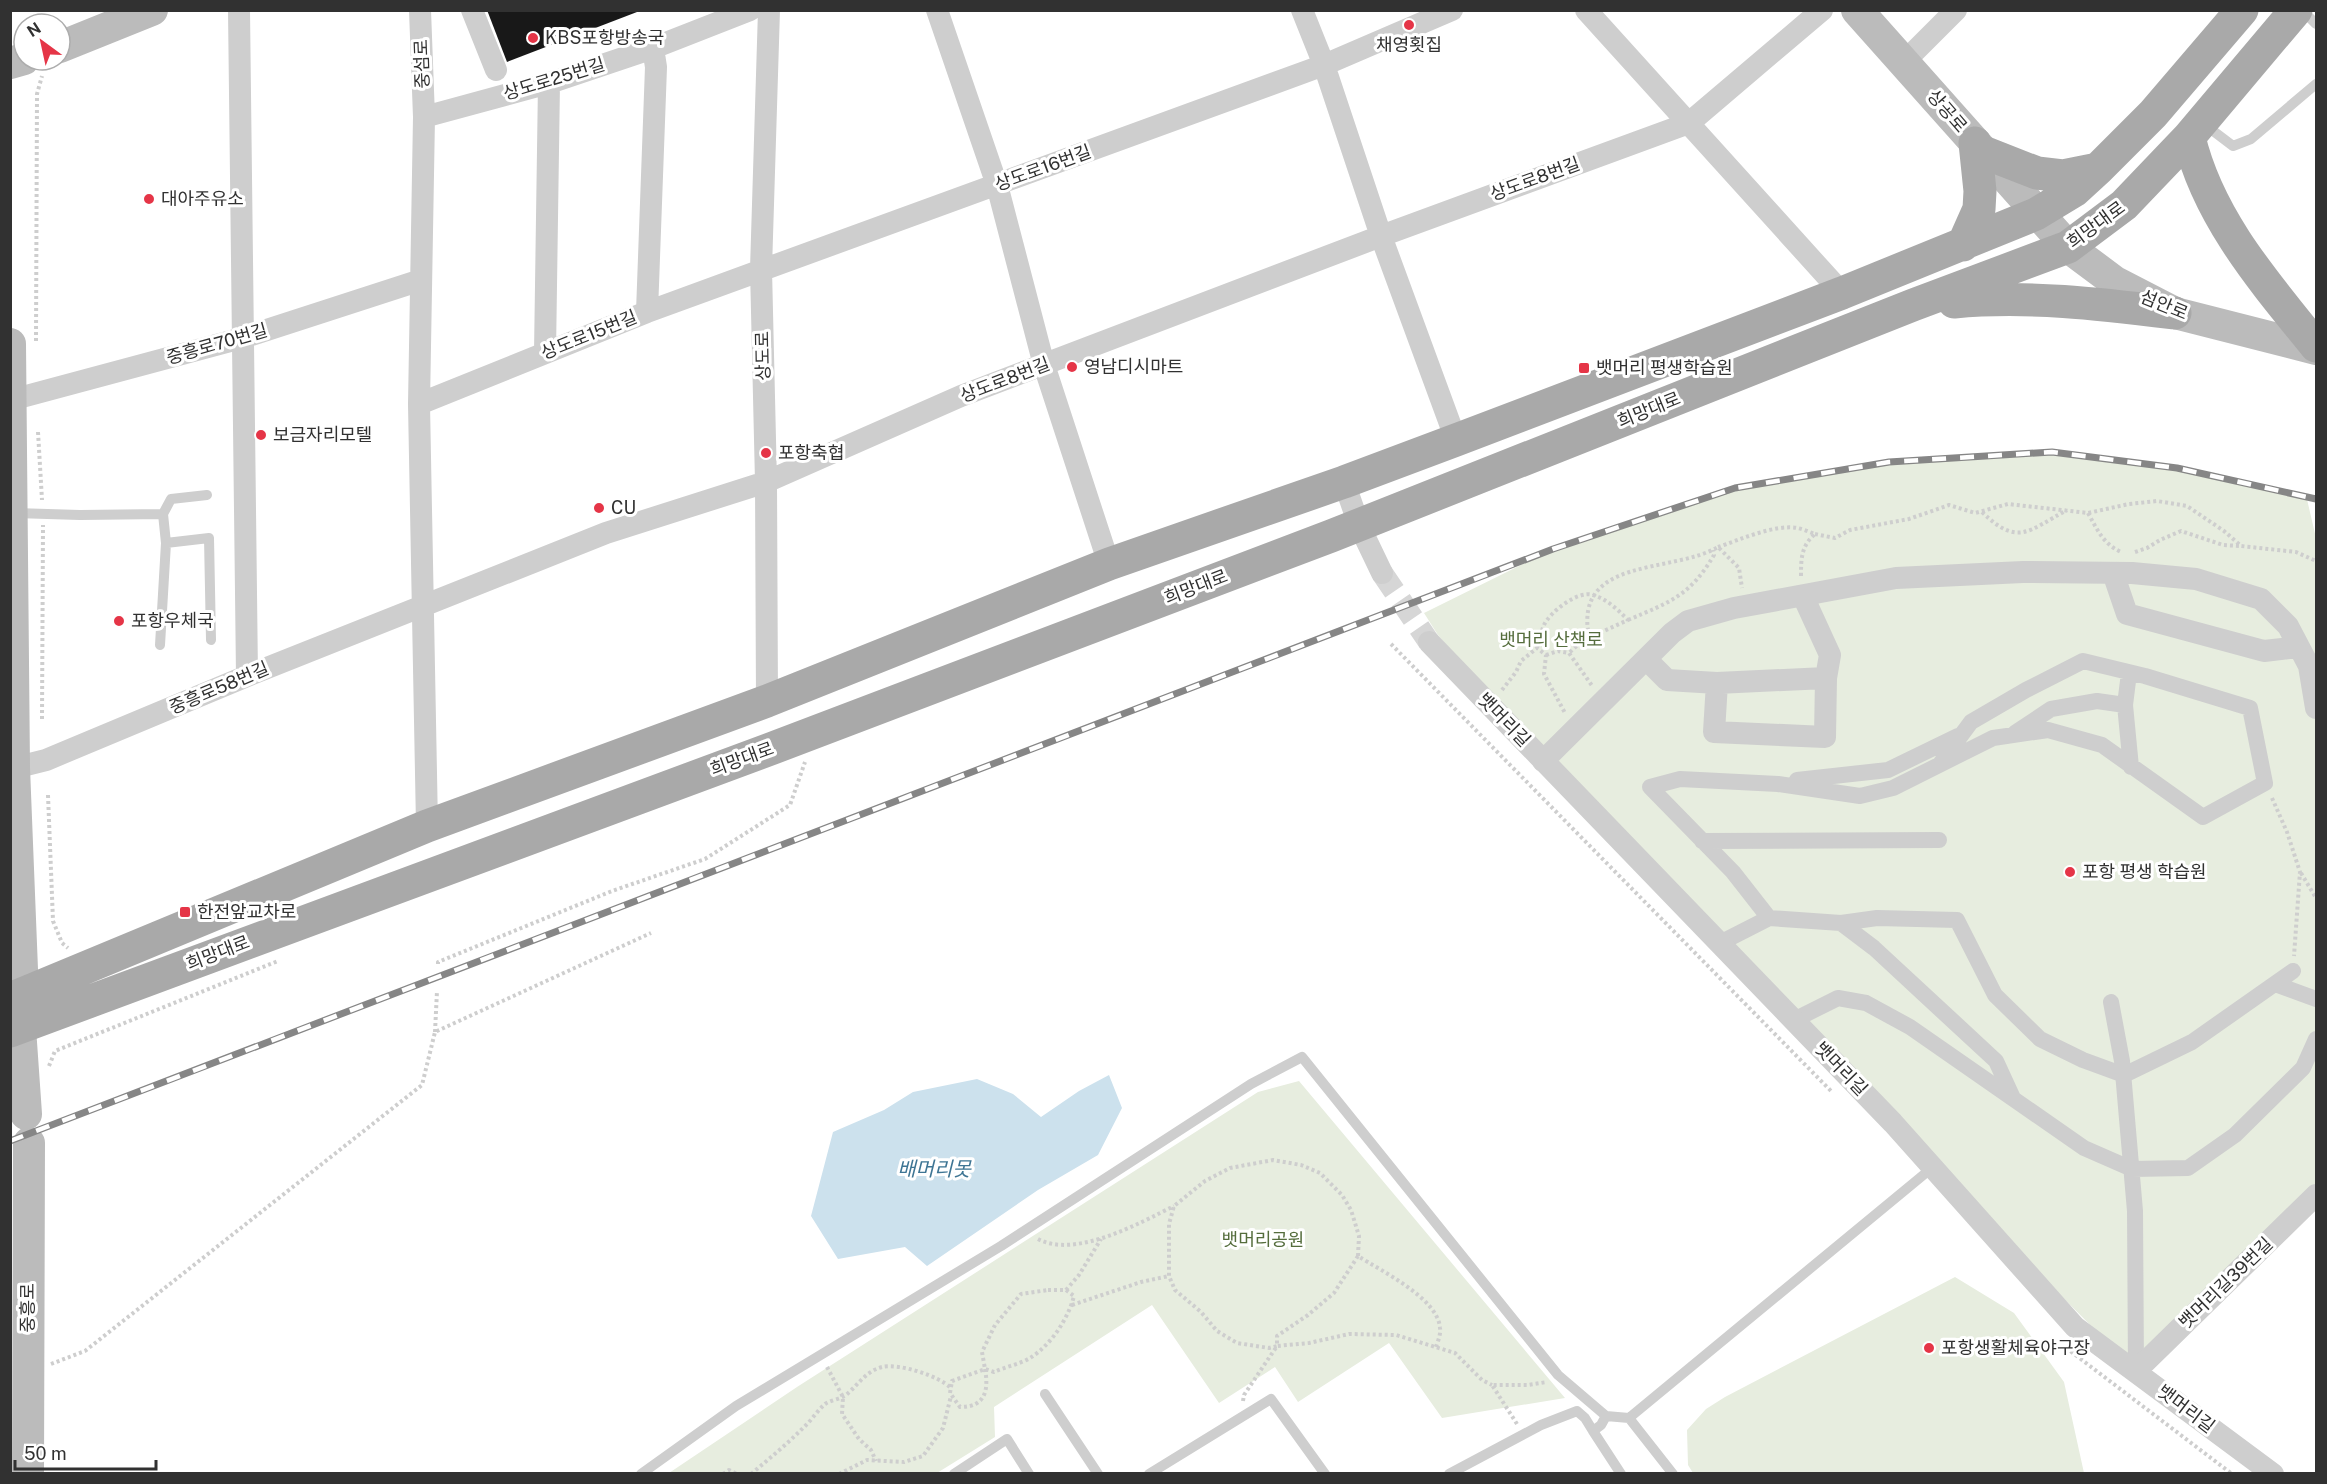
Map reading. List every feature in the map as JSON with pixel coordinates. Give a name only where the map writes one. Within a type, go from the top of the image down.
[{"type":"main road","points":[[72,41],[152,10]]},
{"type":"main road","name":"상공로","points":[[1857,10],[2036,214]]},
{"type":"main road","name":"희망대로","points":[[16,1013],[427,826],[767,701],[1110,564],[1344,483],[1842,293],[2036,214],[2074,191],[2098,169],[2153,114],[2242,10]]},
{"type":"main road","name":"희망대로","points":[[16,1013],[816,732],[1359,525],[1913,305],[2068,247],[2124,205],[2195,130],[2296,10]]},
{"type":"main road","points":[[2195,130],[2205,189],[2259,276],[2316,347]]},
{"type":"main road","points":[[1963,245],[1979,209],[1979,148],[2037,173],[2063,176],[2098,169]]},
{"type":"main road","name":"섬안로","points":[[2036,214],[2068,247],[2122,286],[2175,313],[2316,347]]},
{"type":"main road","points":[[1913,305],[1996,298],[2045,299],[2175,313]]},
{"type":"main road","name":"중흥로","points":[[10,345],[16,1013],[28,1128],[28,1473]]},
{"type":"street","points":[[239,10],[247,676]]},
{"type":"street","name":"중섬로","points":[[420,10],[424,117],[421,280]]},
{"type":"street","points":[[472,10],[496,70]]},
{"type":"street","name":"상도로25번길","points":[[424,117],[549,83],[653,48],[750,10]]},
{"type":"street","name":"상도로","points":[[767,701],[766,482],[761,269],[769,10]]},
{"type":"street","points":[[937,10],[998,185],[1044,365],[1110,564]]},
{"type":"street","points":[[1302,10],[1324,65],[1381,236],[1456,440]]},
{"type":"street","name":"상도로16번길","points":[[761,269],[1324,65],[1452,10]]},
{"type":"street","points":[[1586,10],[1842,293]]},
{"type":"street","name":"상도로8번길","points":[[766,482],[961,396],[1381,236],[1689,123],[1822,10]]},
{"type":"street","points":[[1904,62],[1956,10]]},
{"type":"street","points":[[647,312],[656,67],[653,48]]},
{"type":"street","points":[[545,353],[549,83]]},
{"type":"street","name":"상도로15번길","points":[[419,404],[647,312],[761,269]]},
{"type":"street","points":[[421,280],[419,404],[427,826]]},
{"type":"street","name":"중흥로70번길","points":[[12,400],[242,338],[421,280]]},
{"type":"street","name":"중흥로58번길","points":[[14,768],[46,760],[247,676],[606,533],[766,482]]},
{"type":"street","points":[[1344,483],[1359,525],[1382,573]]},
{"type":"street","points":[[1543,761],[1646,659],[1688,621],[1744,607],[1896,578],[2024,572],[2113,573],[2196,579],[2261,599],[2288,626],[2309,666],[2316,708]]},
{"type":"street","points":[[2113,573],[2127,614],[2264,651],[2299,647]]},
{"type":"street","points":[[1717,683],[1714,732],[1825,738],[1826,678],[1830,655],[1803,596]]},
{"type":"street","name":"뱃머리길","points":[[1429,642],[1893,1123],[2075,1327],[2273,1473]]},
{"type":"street","points":[[1646,659],[1667,680],[1717,683],[1826,678]]},
{"type":"street","points":[[1769,918],[1733,872],[1650,787],[1680,779],[1778,784],[1860,796],[1893,788],[1993,738],[2048,730],[2102,745],[2203,817],[2265,783],[2250,708],[2083,661],[1971,722],[1940,764]]},
{"type":"street","points":[[2129,673],[2125,705],[2131,766]]},
{"type":"street","points":[[2012,735],[2051,709],[2097,701],[2125,705]]},
{"type":"street","points":[[1778,784],[1781,781],[1850,776],[1888,770],[1961,735]]},
{"type":"street","points":[[1702,840],[1939,840]]},
{"type":"street","points":[[1719,943],[1769,918],[1841,923],[1877,918],[1957,921],[1995,995],[2040,1039],[2083,1060],[2124,1075],[2192,1042],[2294,971]]},
{"type":"street","points":[[1841,923],[1874,948],[1996,1061],[2015,1101]]},
{"type":"street","points":[[2275,984],[2316,999]]},
{"type":"street","points":[[1794,1020],[1838,998],[1866,1003],[1910,1027],[2084,1148],[2132,1169],[2188,1168],[2235,1135],[2303,1068],[2316,1039]]},
{"type":"street","points":[[2111,1002],[2124,1075],[2135,1211],[2136,1371]]},
{"type":"street","name":"뱃머리길39번길","points":[[2136,1371],[2316,1195]]},
{"type":"lane","points":[[2302,10],[2316,24]]},
{"type":"lane","points":[[2195,130],[2233,146],[2251,139],[2316,84]]},
{"type":"lane","points":[[160,645],[166,543],[163,514],[171,499],[207,495]]},
{"type":"lane","points":[[12,513],[163,514]]},
{"type":"lane","points":[[166,543],[209,538],[211,640]]},
{"type":"lane","points":[[641,1473],[736,1407],[1024,1231],[1251,1084],[1302,1057],[1564,1380],[1606,1416],[1629,1418],[1933,1167]]},
{"type":"lane","points":[[1045,1394],[1098,1473]]},
{"type":"lane","points":[[1149,1473],[1271,1399],[1325,1473]]},
{"type":"lane","points":[[1449,1473],[1540,1425],[1577,1411],[1585,1418],[1621,1473]]},
{"type":"lane","points":[[1593,1431],[1601,1425],[1606,1416]]},
{"type":"lane","points":[[1629,1418],[1673,1473]]},
{"type":"lane","points":[[954,1473],[1007,1439],[1029,1473]]},
{"type":"path","points":[[1589,638],[1586,621],[1588,604],[1611,579],[1630,570],[1656,567],[1756,534],[1795,528],[1836,538],[1850,530],[1909,519],[1948,505],[1975,513],[2008,504],[2088,513],[2129,504],[2157,501],[2187,506],[2224,531],[2241,546]]},
{"type":"path","points":[[1982,511],[1997,526],[2013,534],[2031,529],[2067,509]]},
{"type":"path","points":[[2088,513],[2099,534],[2111,548],[2121,552],[2133,552],[2147,548],[2181,531],[2223,545],[2296,552],[2316,561]]},
{"type":"path","points":[[1803,596],[1801,557],[1806,542],[1815,534]]},
{"type":"path","points":[[1718,547],[1739,568],[1744,607]]},
{"type":"path","points":[[1569,653],[1589,638],[1666,603],[1692,586],[1714,555],[1713,550]]},
{"type":"path","points":[[1490,706],[1516,672],[1521,661],[1537,648],[1544,623],[1561,606],[1581,594],[1595,595],[1613,605],[1628,620]]},
{"type":"path","points":[[1391,644],[1833,1094]]},
{"type":"path","points":[[1537,648],[1546,655]]},
{"type":"path","points":[[1546,655],[1558,651],[1569,653],[1592,687],[1610,694]]},
{"type":"path","points":[[1546,655],[1544,674],[1560,705],[1576,728]]},
{"type":"path","points":[[438,964],[438,962],[612,891],[705,859],[790,805],[816,732]]},
{"type":"path","points":[[2265,783],[2287,832],[2300,872],[2316,898]]},
{"type":"path","points":[[48,795],[53,921]]},
{"type":"path","points":[[2294,971],[2300,872]]},
{"type":"path","points":[[435,1032],[651,933]]},
{"type":"path","points":[[28,1372],[85,1351],[422,1085],[435,1032],[437,991]]},
{"type":"path","points":[[1024,1231],[1046,1243],[1074,1244],[1109,1238],[1174,1206],[1205,1180],[1230,1167],[1273,1160],[1301,1165],[1320,1173],[1342,1196],[1357,1223],[1358,1256],[1334,1293],[1308,1315],[1276,1336],[1277,1346],[1244,1395],[1240,1417]]},
{"type":"path","points":[[1174,1206],[1169,1224],[1169,1276],[1175,1290],[1201,1312],[1216,1331],[1236,1343],[1269,1348],[1309,1343],[1349,1334],[1396,1335],[1455,1353],[1482,1380],[1492,1385],[1528,1385],[1564,1380]]},
{"type":"path","points":[[1066,1290],[1079,1275],[1102,1238]]},
{"type":"path","points":[[1358,1256],[1422,1298],[1433,1310],[1440,1328],[1436,1347]]},
{"type":"path","points":[[1071,1305],[1141,1282],[1169,1276]]},
{"type":"path","points":[[839,1473],[867,1460],[904,1462],[923,1456],[943,1428],[951,1396],[952,1381],[985,1369],[994,1372],[1029,1358],[1049,1341],[1065,1319],[1074,1296],[1066,1290],[1021,1294],[995,1325],[982,1352],[985,1369],[987,1380],[986,1392],[979,1402],[970,1407],[960,1407],[951,1396]]},
{"type":"path","points":[[820,1356],[843,1397],[842,1414],[859,1439],[871,1450],[877,1462]]},
{"type":"path","points":[[751,1473],[792,1439],[826,1403],[843,1397],[862,1378],[883,1366],[929,1375],[945,1382],[951,1388]]},
{"type":"path","points":[[1492,1385],[1524,1434]]},
{"type":"path","points":[[723,1473],[729,1470],[737,1473]]},
{"type":"green space","name":"뱃머리 산책로","points":[[2052,452],[2177,468],[2306,495],[2316,538],[2316,1195],[2136,1371],[1933,1167],[1543,761],[1438,635],[1424,613],[1553,549],[1735,488],[1889,462]]},
{"type":"green space","name":"뱃머리공원","points":[[1299,1081],[1565,1398],[1442,1418],[1389,1343],[1298,1402],[1275,1367],[1219,1403],[1152,1305],[994,1407],[995,1437],[937,1473],[669,1473],[797,1387],[1258,1092]]},
{"type":"green space","name":"포항생활체육야구장","points":[[1955,1277],[2014,1313],[2064,1382],[2084,1473],[1693,1473],[1688,1465],[1687,1430],[1706,1409]]},
{"type":"water","name":"배머리못","points":[[1109,1075],[1122,1108],[1098,1155],[1038,1190],[927,1266],[905,1247],[838,1259],[811,1216],[833,1132],[884,1110],[913,1092],[977,1079],[1013,1094],[1041,1117],[1079,1091]]},
{"type":"building","name":"KBS포항방송국","points":[[487,10],[637,10],[637,12],[507,62]]},
{"type":"tunnel","points":[[1382,573],[1429,642]]},
{"type":"railway","points":[[10,1141],[1553,549],[1735,488],[1889,462],[2052,452],[2177,468],[2316,499]]},
{"type":"place","name":"채영횟집","points":[[1409,25]]},
{"type":"place","name":"KBS포항방송국","points":[[533,38]]},
{"type":"place","name":"대아주유소","points":[[149,199]]},
{"type":"place","name":"영남디시마트","points":[[1072,367]]},
{"type":"place","name":"뱃머리 평생학습원","points":[[1584,368]]},
{"type":"place","name":"보금자리모텔","points":[[261,435]]},
{"type":"place","name":"포항축협","points":[[766,453]]},
{"type":"place","name":"CU","points":[[599,508]]},
{"type":"place","name":"포항우체국","points":[[119,621]]},
{"type":"place","name":"포항 평생 학습원","points":[[2070,872]]},
{"type":"place","name":"한전앞교차로","points":[[185,912]]},
{"type":"place","name":"포항생활체육야구장","points":[[1929,1348]]}]
